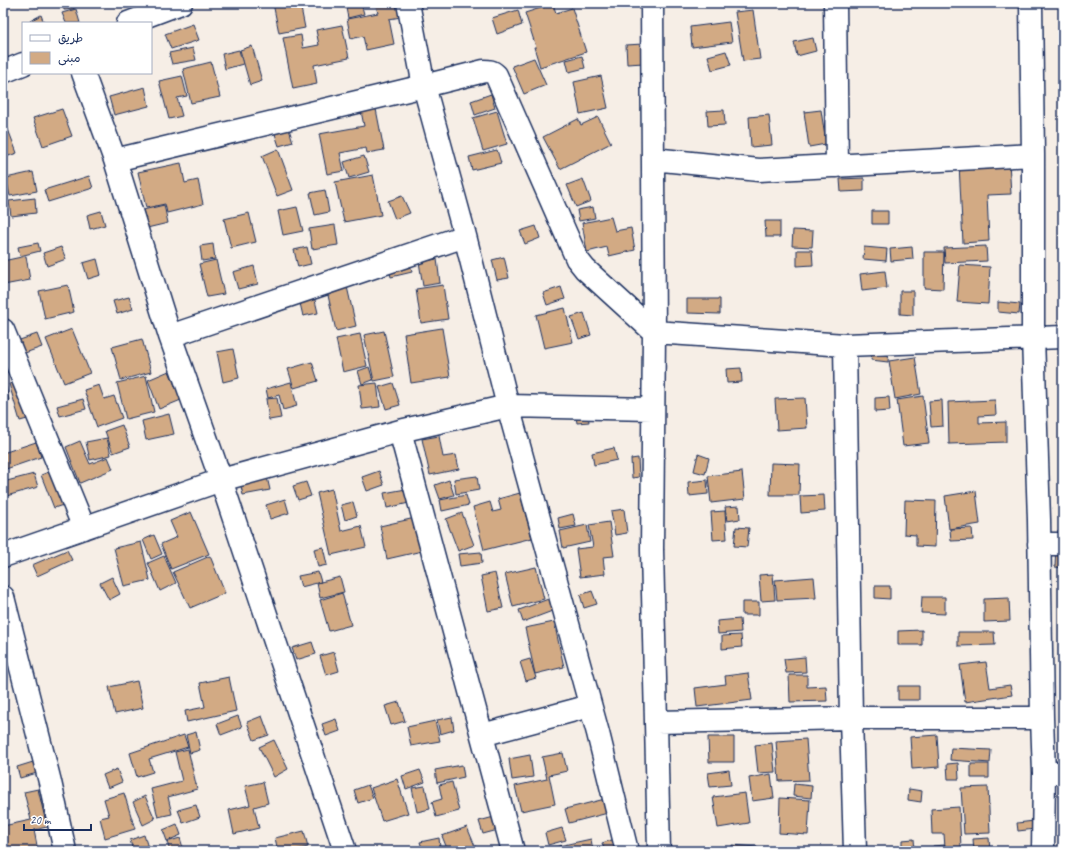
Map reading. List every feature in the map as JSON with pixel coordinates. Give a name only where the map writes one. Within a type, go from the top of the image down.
[{"type":"street","points":[[131,22],[181,3]]},
{"type":"street","points":[[408,3],[424,86],[465,236],[508,406],[590,706],[627,851]]},
{"type":"street","points":[[652,3],[654,332],[652,410],[652,550],[659,851]]},
{"type":"street","points":[[835,3],[837,166]]},
{"type":"street","points":[[1031,3],[1033,337],[1042,718],[1054,773],[1043,851]]},
{"type":"street","points":[[3,72],[22,64]]},
{"type":"street","points":[[116,160],[484,71],[493,72],[496,75],[577,260],[654,332],[845,345],[1063,337]]},
{"type":"street","points":[[83,74],[116,160],[170,336],[221,480],[345,851]]},
{"type":"street","points":[[653,159],[759,170],[1033,155]]},
{"type":"street","points":[[170,336],[465,236]]},
{"type":"street","points":[[3,330],[84,528]]},
{"type":"street","points":[[845,345],[851,718],[855,851]]},
{"type":"street","points":[[3,556],[221,480],[400,431],[508,406],[652,410]]},
{"type":"street","points":[[400,431],[513,851]]},
{"type":"street","points":[[1039,544],[1063,544]]},
{"type":"street","points":[[3,597],[50,782],[65,851]]},
{"type":"street","points":[[482,735],[590,706]]},
{"type":"street","points":[[656,722],[851,718],[1042,718]]},
{"type":"building","points":[[63,3],[74,3],[74,9],[64,10]]},
{"type":"building","points":[[273,3],[300,3],[305,28],[279,33]]},
{"type":"building","points":[[345,3],[361,3],[364,14],[348,18]]},
{"type":"building","points":[[375,3],[398,3],[401,17],[389,19],[394,44],[366,50],[363,36],[351,39],[347,19],[378,13]]},
{"type":"building","points":[[553,4],[556,13],[572,8],[586,52],[540,67],[534,47],[536,47],[525,13]]},
{"type":"building","points":[[76,9],[80,22],[66,22],[62,13]]},
{"type":"building","points":[[518,10],[522,25],[497,34],[492,18]]},
{"type":"building","points":[[753,10],[760,59],[743,61],[735,12]]},
{"type":"building","points":[[41,15],[44,22],[30,22]]},
{"type":"building","points":[[729,22],[732,42],[692,47],[690,27]]},
{"type":"building","points":[[193,24],[199,40],[171,49],[165,34]]},
{"type":"building","points":[[342,25],[349,58],[314,65],[317,84],[293,89],[283,38],[301,35],[303,48],[319,45],[316,30]]},
{"type":"building","points":[[813,38],[816,51],[797,56],[794,42]]},
{"type":"building","points":[[643,44],[644,63],[627,64],[626,45]]},
{"type":"building","points":[[252,46],[262,81],[250,85],[240,50]]},
{"type":"building","points":[[193,48],[196,60],[172,64],[169,53]]},
{"type":"building","points":[[239,50],[243,64],[225,69],[222,54]]},
{"type":"building","points":[[726,51],[731,65],[712,70],[708,56]]},
{"type":"building","points":[[582,56],[585,68],[569,72],[566,60]]},
{"type":"building","points":[[534,58],[546,85],[524,94],[512,66]]},
{"type":"building","points":[[211,62],[220,97],[191,103],[183,69]]},
{"type":"building","points":[[182,76],[187,96],[177,98],[182,116],[169,119],[159,81]]},
{"type":"building","points":[[601,76],[608,108],[580,114],[574,82]]},
{"type":"building","points":[[145,87],[149,106],[114,115],[109,97]]},
{"type":"building","points":[[491,94],[495,108],[475,115],[471,101]]},
{"type":"building","points":[[375,104],[384,150],[367,153],[366,148],[340,153],[344,171],[327,174],[319,134],[364,126],[360,106]]},
{"type":"building","points":[[62,109],[72,136],[43,146],[33,118]]},
{"type":"building","points":[[724,110],[725,125],[708,126],[707,111]]},
{"type":"building","points":[[821,110],[826,144],[809,147],[804,112]]},
{"type":"building","points":[[497,111],[507,144],[483,151],[473,118]]},
{"type":"building","points":[[769,115],[772,145],[751,147],[749,117]]},
{"type":"building","points":[[3,116],[17,153],[3,158]]},
{"type":"building","points":[[598,117],[611,143],[560,169],[543,137],[578,119],[581,125]]},
{"type":"building","points":[[289,129],[293,142],[279,146],[275,134]]},
{"type":"building","points":[[278,149],[293,190],[277,196],[262,156]]},
{"type":"building","points":[[497,150],[501,163],[472,170],[469,157]]},
{"type":"building","points":[[364,156],[369,172],[349,178],[344,162]]},
{"type":"building","points":[[1009,162],[1011,194],[987,195],[989,241],[963,243],[959,164]]},
{"type":"building","points":[[181,163],[185,183],[198,180],[203,204],[167,213],[165,204],[146,208],[138,172]]},
{"type":"building","points":[[33,172],[37,191],[10,196],[6,178]]},
{"type":"building","points":[[373,175],[381,215],[344,222],[335,182]]},
{"type":"building","points":[[89,176],[93,188],[48,202],[44,190]]},
{"type":"building","points":[[864,178],[864,191],[841,192],[840,179]]},
{"type":"building","points":[[583,179],[591,201],[576,207],[567,185]]},
{"type":"building","points":[[325,190],[329,212],[315,215],[310,193]]},
{"type":"building","points":[[402,196],[410,213],[395,219],[388,201]]},
{"type":"building","points":[[35,198],[36,213],[11,216],[9,201]]},
{"type":"building","points":[[164,205],[168,223],[147,228],[143,210]]},
{"type":"building","points":[[297,207],[303,231],[283,235],[278,211]]},
{"type":"building","points":[[593,207],[595,218],[579,221],[577,210]]},
{"type":"building","points":[[101,211],[105,225],[90,229],[87,215]]},
{"type":"building","points":[[872,211],[888,211],[888,224],[872,224]]},
{"type":"building","points":[[249,213],[256,242],[231,248],[224,219]]},
{"type":"building","points":[[611,217],[615,231],[631,228],[635,250],[609,256],[607,247],[587,252],[582,223]]},
{"type":"building","points":[[765,221],[780,221],[780,237],[766,237]]},
{"type":"building","points":[[335,225],[338,245],[312,249],[309,229]]},
{"type":"building","points":[[536,226],[540,238],[525,244],[520,231]]},
{"type":"building","points":[[793,230],[813,231],[812,247],[792,246]]},
{"type":"building","points":[[38,243],[40,251],[20,256],[18,247]]},
{"type":"building","points":[[213,244],[215,259],[202,261],[200,246]]},
{"type":"building","points":[[986,246],[987,261],[945,263],[944,248]]},
{"type":"building","points":[[61,247],[66,259],[47,266],[43,253]]},
{"type":"building","points":[[307,247],[311,264],[298,267],[294,250]]},
{"type":"building","points":[[864,247],[887,249],[886,261],[863,259]]},
{"type":"building","points":[[912,247],[913,259],[891,261],[890,249]]},
{"type":"building","points":[[797,250],[812,250],[813,265],[797,266]]},
{"type":"building","points":[[924,252],[944,252],[943,289],[924,288]]},
{"type":"building","points":[[26,256],[30,280],[4,285],[3,261]]},
{"type":"building","points":[[504,257],[509,278],[497,280],[492,260]]},
{"type":"building","points":[[97,259],[101,275],[88,279],[83,263]]},
{"type":"building","points":[[437,259],[440,283],[423,286],[419,262]]},
{"type":"building","points":[[216,260],[224,294],[207,297],[199,264]]},
{"type":"building","points":[[409,260],[412,272],[391,277],[388,264]]},
{"type":"building","points":[[960,265],[990,267],[988,304],[957,302]]},
{"type":"building","points":[[254,266],[258,284],[238,289],[233,272]]},
{"type":"building","points":[[885,271],[887,288],[862,291],[860,274]]},
{"type":"building","points":[[345,278],[356,326],[336,331],[325,282]]},
{"type":"building","points":[[68,285],[74,312],[45,319],[39,291]]},
{"type":"building","points":[[443,285],[448,319],[421,323],[416,289]]},
{"type":"building","points":[[561,287],[565,299],[547,305],[543,293]]},
{"type":"building","points":[[900,291],[913,291],[913,315],[900,314]]},
{"type":"building","points":[[314,296],[318,313],[303,316],[299,299]]},
{"type":"building","points":[[129,297],[133,309],[117,314],[113,301]]},
{"type":"building","points":[[687,299],[720,299],[720,314],[687,313]]},
{"type":"building","points":[[998,302],[1020,304],[1019,314],[998,312]]},
{"type":"building","points":[[565,308],[573,342],[544,348],[536,315]]},
{"type":"building","points":[[584,313],[591,335],[579,339],[571,317]]},
{"type":"building","points":[[442,328],[450,377],[411,383],[404,334]]},
{"type":"building","points":[[72,329],[90,373],[64,383],[46,339]]},
{"type":"building","points":[[384,331],[394,377],[374,381],[364,335]]},
{"type":"building","points":[[37,334],[42,347],[22,354],[17,341]]},
{"type":"building","points":[[360,334],[367,366],[343,372],[336,339]]},
{"type":"building","points":[[142,339],[151,372],[121,380],[112,347]]},
{"type":"building","points":[[873,347],[889,349],[888,362],[871,360]]},
{"type":"building","points":[[233,349],[239,378],[223,382],[217,352]]},
{"type":"building","points":[[915,357],[921,394],[895,399],[889,361]]},
{"type":"building","points":[[312,362],[318,381],[294,388],[288,369]]},
{"type":"building","points":[[369,367],[373,380],[362,384],[358,371]]},
{"type":"building","points":[[741,368],[742,382],[727,383],[726,369]]},
{"type":"building","points":[[169,371],[181,400],[159,409],[148,380]]},
{"type":"building","points":[[146,376],[154,412],[126,419],[117,383]]},
{"type":"building","points":[[20,381],[31,418],[20,421],[9,384]]},
{"type":"building","points":[[291,382],[297,406],[283,410],[279,395],[268,398],[266,389]]},
{"type":"building","points":[[377,383],[380,407],[362,409],[359,385]]},
{"type":"building","points":[[393,383],[400,405],[386,409],[379,387]]},
{"type":"building","points":[[99,385],[104,399],[114,396],[122,418],[97,427],[84,390]]},
{"type":"building","points":[[3,387],[6,387],[9,400],[3,402]]},
{"type":"building","points":[[923,396],[929,443],[903,446],[897,400]]},
{"type":"building","points":[[889,397],[890,411],[875,412],[875,398]]},
{"type":"building","points":[[277,398],[281,418],[269,420],[266,399]]},
{"type":"building","points":[[805,398],[807,428],[777,430],[775,399]]},
{"type":"building","points":[[83,399],[86,409],[60,416],[57,406]]},
{"type":"building","points":[[942,400],[943,426],[931,427],[929,401]]},
{"type":"building","points":[[995,400],[996,415],[979,416],[979,423],[1006,422],[1006,442],[949,444],[948,402]]},
{"type":"building","points":[[586,401],[589,422],[577,423],[574,403]]},
{"type":"building","points":[[169,414],[174,434],[146,440],[142,421]]},
{"type":"building","points":[[122,425],[130,447],[113,453],[105,431]]},
{"type":"building","points":[[439,436],[443,457],[456,455],[459,469],[430,475],[422,439]]},
{"type":"building","points":[[107,438],[111,455],[90,460],[86,442]]},
{"type":"building","points":[[80,441],[90,464],[108,457],[113,469],[80,483],[66,447]]},
{"type":"building","points":[[36,442],[41,457],[3,470],[3,453]]},
{"type":"building","points":[[614,448],[617,460],[594,465],[592,453]]},
{"type":"building","points":[[698,454],[709,458],[705,474],[694,471]]},
{"type":"building","points":[[638,458],[639,477],[632,478],[631,459]]},
{"type":"building","points":[[771,463],[800,464],[799,495],[770,495]]},
{"type":"building","points":[[56,469],[69,503],[54,508],[41,475]]},
{"type":"building","points":[[379,471],[384,485],[367,491],[362,477]]},
{"type":"building","points":[[742,472],[745,499],[711,503],[708,476]]},
{"type":"building","points":[[34,474],[38,487],[3,497],[3,482]]},
{"type":"building","points":[[477,476],[479,490],[456,494],[454,479]]},
{"type":"building","points":[[267,477],[270,490],[243,495],[240,482]]},
{"type":"building","points":[[449,480],[454,495],[440,499],[435,485]]},
{"type":"building","points":[[707,480],[708,494],[689,496],[688,482]]},
{"type":"building","points":[[306,482],[311,496],[298,500],[293,486]]},
{"type":"building","points":[[332,489],[341,531],[361,526],[366,547],[331,555],[317,493]]},
{"type":"building","points":[[406,489],[409,503],[387,508],[384,493]]},
{"type":"building","points":[[976,491],[980,524],[949,529],[945,496]]},
{"type":"building","points":[[520,493],[532,538],[484,550],[473,507],[490,502],[493,512],[501,510],[498,499]]},
{"type":"building","points":[[466,495],[469,505],[442,511],[440,500]]},
{"type":"building","points":[[824,495],[825,511],[801,513],[800,496]]},
{"type":"building","points":[[285,499],[289,513],[270,519],[266,505]]},
{"type":"building","points":[[905,500],[936,501],[935,547],[916,546],[916,535],[904,534]]},
{"type":"building","points":[[353,502],[357,516],[345,520],[341,505]]},
{"type":"building","points":[[739,506],[740,519],[727,521],[725,507]]},
{"type":"building","points":[[624,509],[627,533],[615,535],[611,511]]},
{"type":"building","points":[[725,511],[727,539],[713,540],[711,512]]},
{"type":"building","points":[[191,512],[209,554],[171,569],[161,544],[177,537],[170,521]]},
{"type":"building","points":[[462,513],[474,545],[458,551],[446,519]]},
{"type":"building","points":[[573,514],[576,526],[560,529],[558,518]]},
{"type":"building","points":[[415,518],[422,551],[387,559],[380,526]]},
{"type":"building","points":[[609,522],[614,556],[603,557],[605,574],[580,577],[576,549],[593,547],[589,525]]},
{"type":"building","points":[[587,525],[590,542],[563,548],[560,531]]},
{"type":"building","points":[[736,527],[749,528],[747,547],[734,546]]},
{"type":"building","points":[[972,528],[973,540],[951,541],[950,529]]},
{"type":"building","points":[[154,535],[162,554],[151,559],[143,540]]},
{"type":"building","points":[[141,542],[150,580],[124,586],[114,548]]},
{"type":"building","points":[[1056,545],[1063,545],[1063,568],[1055,567]]},
{"type":"building","points":[[323,547],[327,565],[318,567],[314,549]]},
{"type":"building","points":[[67,550],[72,560],[37,576],[32,565]]},
{"type":"building","points":[[481,552],[482,563],[460,566],[458,554]]},
{"type":"building","points":[[164,556],[176,583],[160,591],[148,563]]},
{"type":"building","points":[[210,556],[225,593],[190,608],[173,572]]},
{"type":"building","points":[[536,567],[544,599],[513,607],[505,574]]},
{"type":"building","points":[[318,572],[321,582],[301,587],[298,576]]},
{"type":"building","points":[[495,573],[503,608],[488,611],[481,576]]},
{"type":"building","points":[[773,574],[775,600],[761,601],[759,575]]},
{"type":"building","points":[[112,577],[120,594],[109,600],[100,583]]},
{"type":"building","points":[[340,577],[344,592],[320,598],[317,583]]},
{"type":"building","points":[[814,577],[816,598],[777,600],[775,580]]},
{"type":"building","points":[[875,586],[890,586],[890,599],[875,598]]},
{"type":"building","points":[[592,591],[597,604],[584,608],[580,595]]},
{"type":"building","points":[[342,593],[351,625],[329,631],[320,600]]},
{"type":"building","points":[[922,597],[945,597],[945,614],[921,613]]},
{"type":"building","points":[[551,598],[555,610],[523,622],[519,610]]},
{"type":"building","points":[[1009,598],[1010,621],[984,622],[984,599]]},
{"type":"building","points":[[742,602],[759,602],[759,615],[742,615]]},
{"type":"building","points":[[740,619],[741,632],[718,634],[717,621]]},
{"type":"building","points":[[554,622],[564,667],[535,674],[525,628]]},
{"type":"building","points":[[922,630],[922,645],[898,645],[898,631]]},
{"type":"building","points":[[958,632],[994,632],[995,645],[958,646]]},
{"type":"building","points":[[741,635],[742,647],[722,649],[722,636]]},
{"type":"building","points":[[312,642],[316,654],[296,660],[292,648]]},
{"type":"building","points":[[334,652],[339,671],[326,675],[320,656]]},
{"type":"building","points":[[805,657],[806,672],[786,673],[784,659]]},
{"type":"building","points":[[530,659],[536,678],[526,681],[520,662]]},
{"type":"building","points":[[986,662],[990,688],[1010,685],[1012,695],[965,702],[960,665]]},
{"type":"building","points":[[748,673],[752,700],[697,707],[695,688],[726,684],[725,676]]},
{"type":"building","points":[[789,675],[807,675],[807,687],[826,686],[827,701],[790,702]]},
{"type":"building","points":[[229,677],[236,711],[187,722],[185,711],[205,707],[200,683]]},
{"type":"building","points":[[137,681],[143,708],[115,714],[109,687]]},
{"type":"building","points":[[898,686],[919,686],[919,700],[898,700]]},
{"type":"building","points":[[399,702],[405,721],[391,725],[385,706]]},
{"type":"building","points":[[238,716],[242,727],[221,735],[217,724]]},
{"type":"building","points":[[262,716],[269,735],[254,740],[247,722]]},
{"type":"building","points":[[452,717],[454,730],[440,734],[437,720]]},
{"type":"building","points":[[336,719],[340,731],[326,736],[322,724]]},
{"type":"building","points":[[435,721],[440,741],[411,746],[407,727]]},
{"type":"building","points":[[196,732],[200,750],[190,753],[186,735]]},
{"type":"building","points":[[184,735],[188,747],[149,759],[153,772],[137,777],[130,753]]},
{"type":"building","points":[[937,735],[939,767],[912,769],[910,737]]},
{"type":"building","points":[[708,737],[734,737],[734,762],[709,762]]},
{"type":"building","points":[[806,739],[809,780],[779,781],[776,741]]},
{"type":"building","points":[[274,740],[288,769],[274,777],[259,747]]},
{"type":"building","points":[[772,743],[775,772],[758,773],[755,745]]},
{"type":"building","points":[[951,748],[991,750],[990,763],[950,760]]},
{"type":"building","points":[[188,749],[197,789],[168,797],[172,814],[158,817],[151,789],[182,781],[175,752]]},
{"type":"building","points":[[563,753],[567,771],[549,775],[555,804],[521,811],[515,786],[547,779],[542,757]]},
{"type":"building","points":[[530,755],[533,777],[512,780],[509,759]]},
{"type":"building","points":[[33,762],[37,773],[20,778],[17,767]]},
{"type":"building","points":[[958,763],[959,779],[948,779],[947,764]]},
{"type":"building","points":[[971,764],[989,764],[989,778],[971,778]]},
{"type":"building","points":[[462,765],[464,777],[437,783],[435,770]]},
{"type":"building","points":[[117,769],[122,782],[108,788],[103,775]]},
{"type":"building","points":[[420,770],[425,782],[406,789],[402,776]]},
{"type":"building","points":[[729,770],[731,785],[710,787],[708,773]]},
{"type":"building","points":[[771,774],[774,798],[752,801],[749,778]]},
{"type":"building","points":[[397,779],[408,813],[382,821],[371,788]]},
{"type":"building","points":[[263,782],[268,803],[254,807],[259,828],[234,834],[229,810],[250,805],[245,786]]},
{"type":"building","points":[[452,782],[459,811],[436,817],[432,802],[442,799],[439,785]]},
{"type":"building","points":[[794,784],[812,786],[811,798],[793,796]]},
{"type":"building","points":[[368,785],[373,798],[358,803],[354,790]]},
{"type":"building","points":[[425,786],[430,809],[417,812],[412,788]]},
{"type":"building","points":[[988,787],[990,833],[964,834],[961,788]]},
{"type":"building","points":[[38,789],[47,827],[34,830],[38,851],[8,851],[3,826],[31,820],[24,792]]},
{"type":"building","points":[[909,789],[922,791],[921,802],[908,800]]},
{"type":"building","points":[[124,793],[135,829],[105,838],[100,818],[109,816],[104,799]]},
{"type":"building","points":[[745,793],[749,823],[718,828],[713,797]]},
{"type":"building","points":[[145,796],[155,819],[143,825],[133,802]]},
{"type":"building","points":[[780,798],[810,800],[808,835],[779,833]]},
{"type":"building","points":[[605,799],[608,813],[569,823],[565,809]]},
{"type":"building","points":[[196,805],[200,817],[183,823],[178,810]]},
{"type":"building","points":[[959,807],[961,847],[945,848],[944,834],[932,834],[931,809]]},
{"type":"building","points":[[494,817],[498,830],[483,834],[479,821]]},
{"type":"building","points":[[1034,821],[1035,829],[1018,831],[1017,823]]},
{"type":"building","points":[[177,824],[181,835],[167,841],[163,830]]},
{"type":"building","points":[[467,827],[477,851],[448,851],[442,836]]},
{"type":"building","points":[[562,828],[566,840],[548,845],[545,833]]},
{"type":"building","points":[[304,831],[308,847],[290,851],[278,851],[275,838]]},
{"type":"building","points":[[144,835],[149,851],[133,851],[130,840]]},
{"type":"building","points":[[180,838],[184,851],[170,851],[167,842]]},
{"type":"building","points":[[439,838],[440,848],[423,851],[420,842]]},
{"type":"building","points":[[618,838],[621,851],[605,851],[602,843]]},
{"type":"building","points":[[989,838],[990,851],[974,851],[973,839]]},
{"type":"building","points":[[591,839],[593,851],[536,851]]},
{"type":"building","points":[[914,839],[915,851],[902,851],[902,840]]},
{"type":"building","points":[[732,845],[757,847],[757,851],[732,851]]},
{"type":"building","points":[[945,845],[945,851],[933,851],[933,846]]},
{"type":"building","points":[[777,848],[804,849],[804,851],[777,851]]}]
